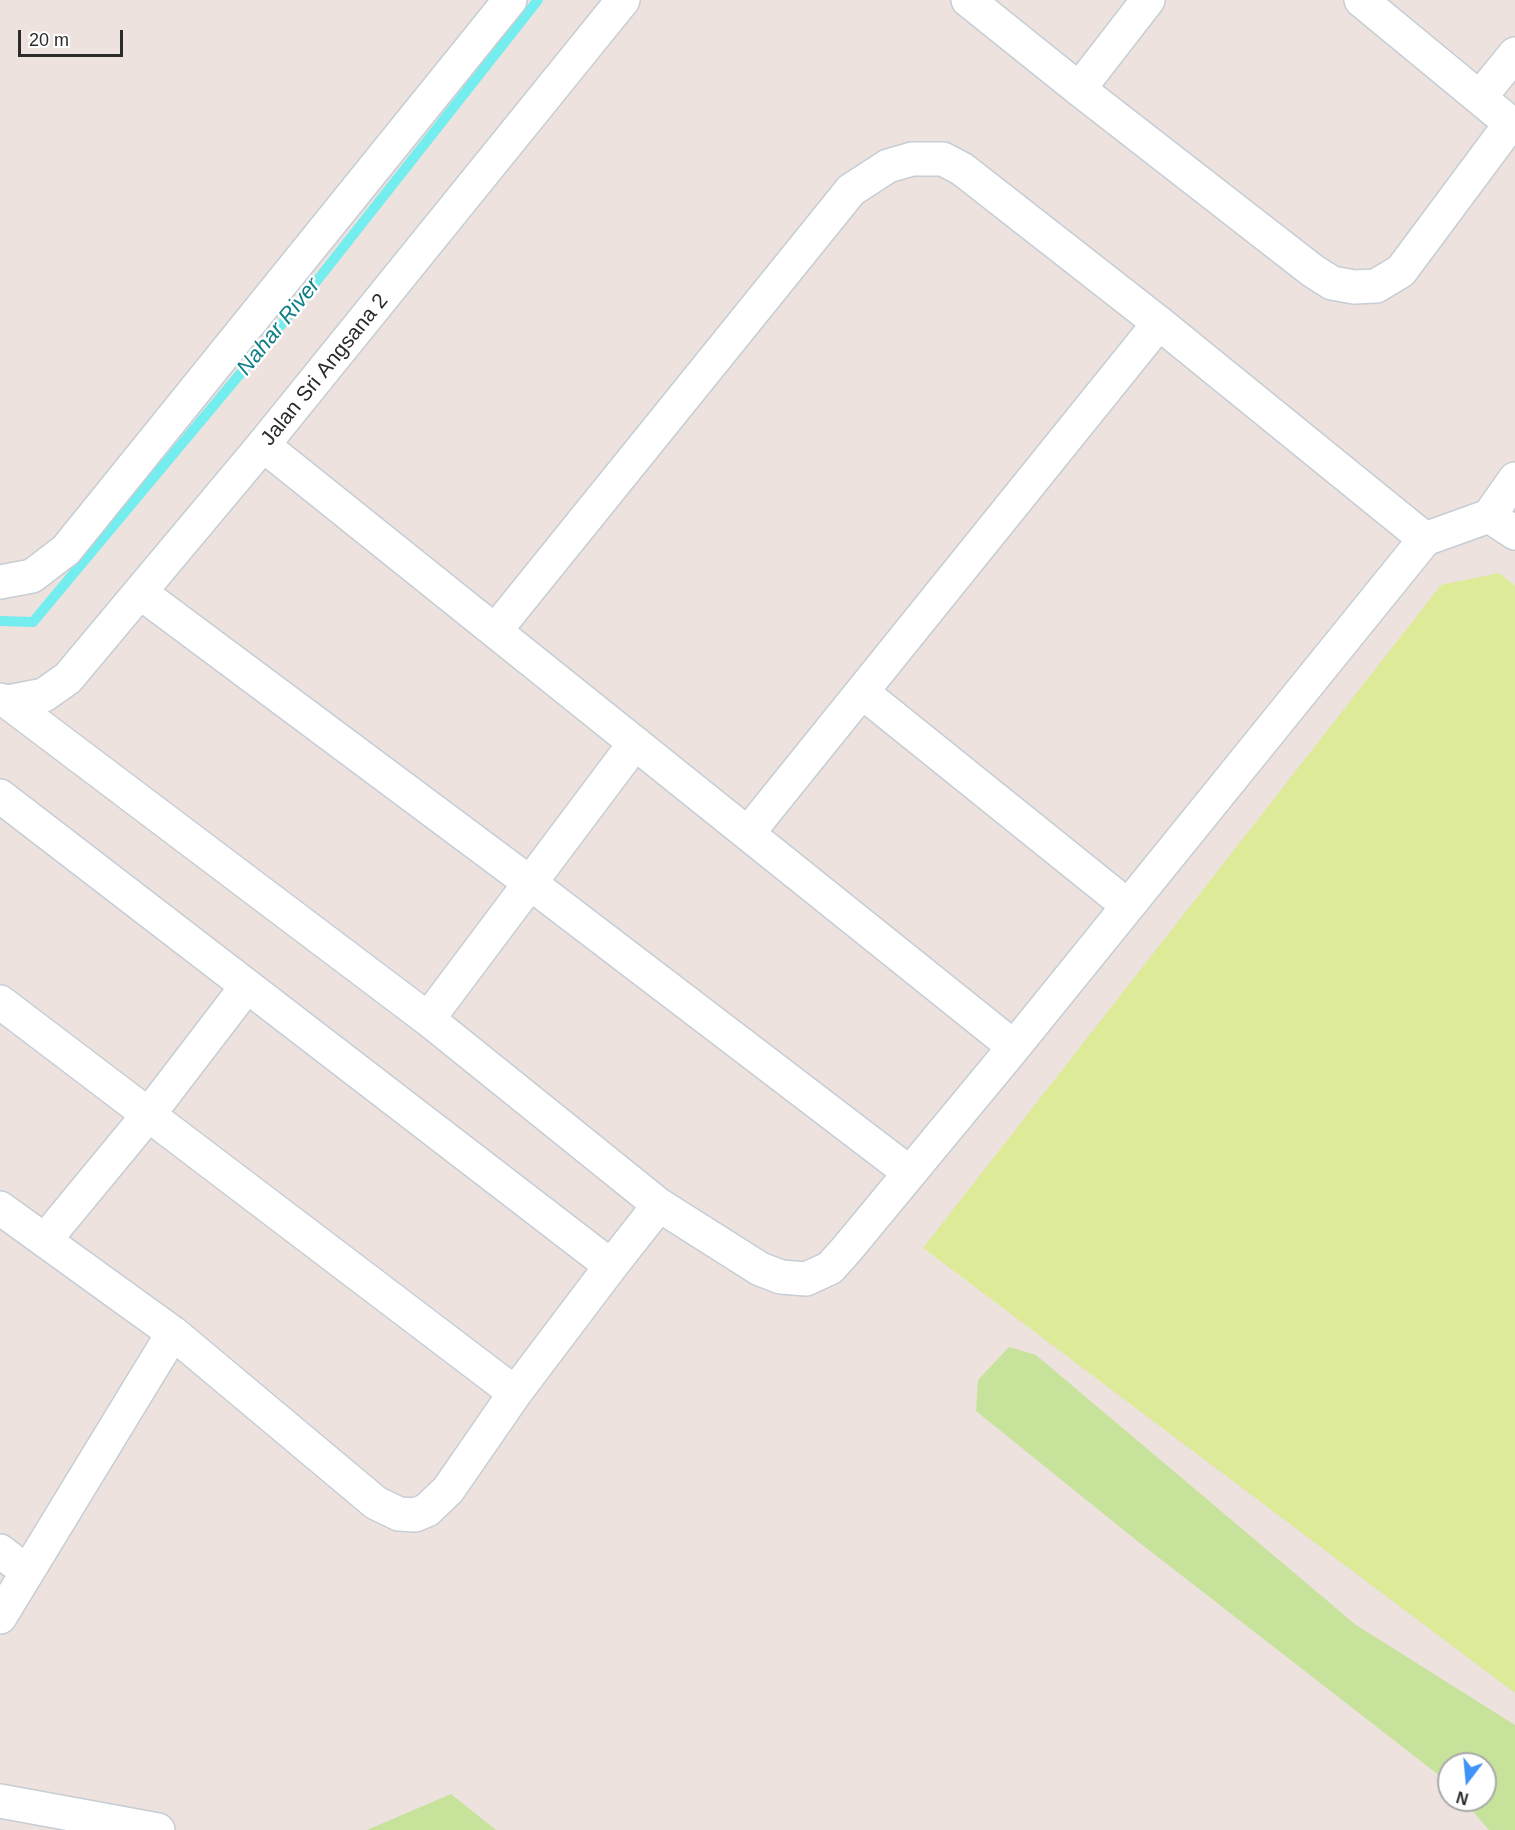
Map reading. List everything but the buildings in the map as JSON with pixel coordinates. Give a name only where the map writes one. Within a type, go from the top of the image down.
[{"type":"street","points":[[0,582],[32,576],[66,550],[510,0]]},
{"type":"street","name":"Jalan Sri Angsana 2","points":[[4,701],[44,695],[68,678],[264,445],[623,0]]},
{"type":"street","points":[[968,0],[1079,90],[1313,271],[1332,283],[1354,287],[1376,286],[1401,271],[1513,125],[1361,0]]},
{"type":"street","points":[[1079,90],[1148,0]]},
{"type":"street","points":[[1480,97],[1515,54]]},
{"type":"street","points":[[495,632],[851,190],[888,166],[912,159],[943,159],[962,169],[1159,323],[1425,539]]},
{"type":"street","points":[[748,833],[1159,323]]},
{"type":"street","points":[[264,445],[1014,1047]]},
{"type":"street","points":[[4,701],[428,1019],[659,1205],[760,1269],[781,1277],[806,1279],[830,1268],[910,1173],[1425,539],[1502,525],[1515,479]]},
{"type":"street","points":[[141,593],[530,883],[910,1173]]},
{"type":"street","points":[[862,692],[1128,906]]},
{"type":"street","points":[[428,1019],[635,743]]},
{"type":"street","points":[[0,796],[611,1266]]},
{"type":"street","points":[[45,1240],[149,1114],[248,986]]},
{"type":"street","points":[[0,1002],[515,1393]]},
{"type":"street","points":[[0,1208],[173,1333],[376,1503],[399,1514],[415,1515],[427,1510],[448,1490],[515,1393],[659,1205]]},
{"type":"street","points":[[0,1617],[173,1333]]},
{"type":"street","points":[[0,1551],[26,1571]]},
{"type":"street","points":[[0,1802],[158,1830]]},
{"type":"green space","points":[[1499,573],[1515,586],[1515,1693],[923,1248],[1441,585]]},
{"type":"green space","points":[[1009,1347],[1036,1355],[1356,1625],[1515,1725],[1515,1830],[1489,1830],[1473,1812],[1497,1812],[1497,1752],[1437,1752],[1437,1774],[1136,1540],[976,1411],[978,1380]]},
{"type":"green space","points":[[451,1794],[496,1830],[367,1830]]},
{"type":"waterway","name":"Nahar River","points":[[0,621],[33,622],[301,301],[538,0]]}]
